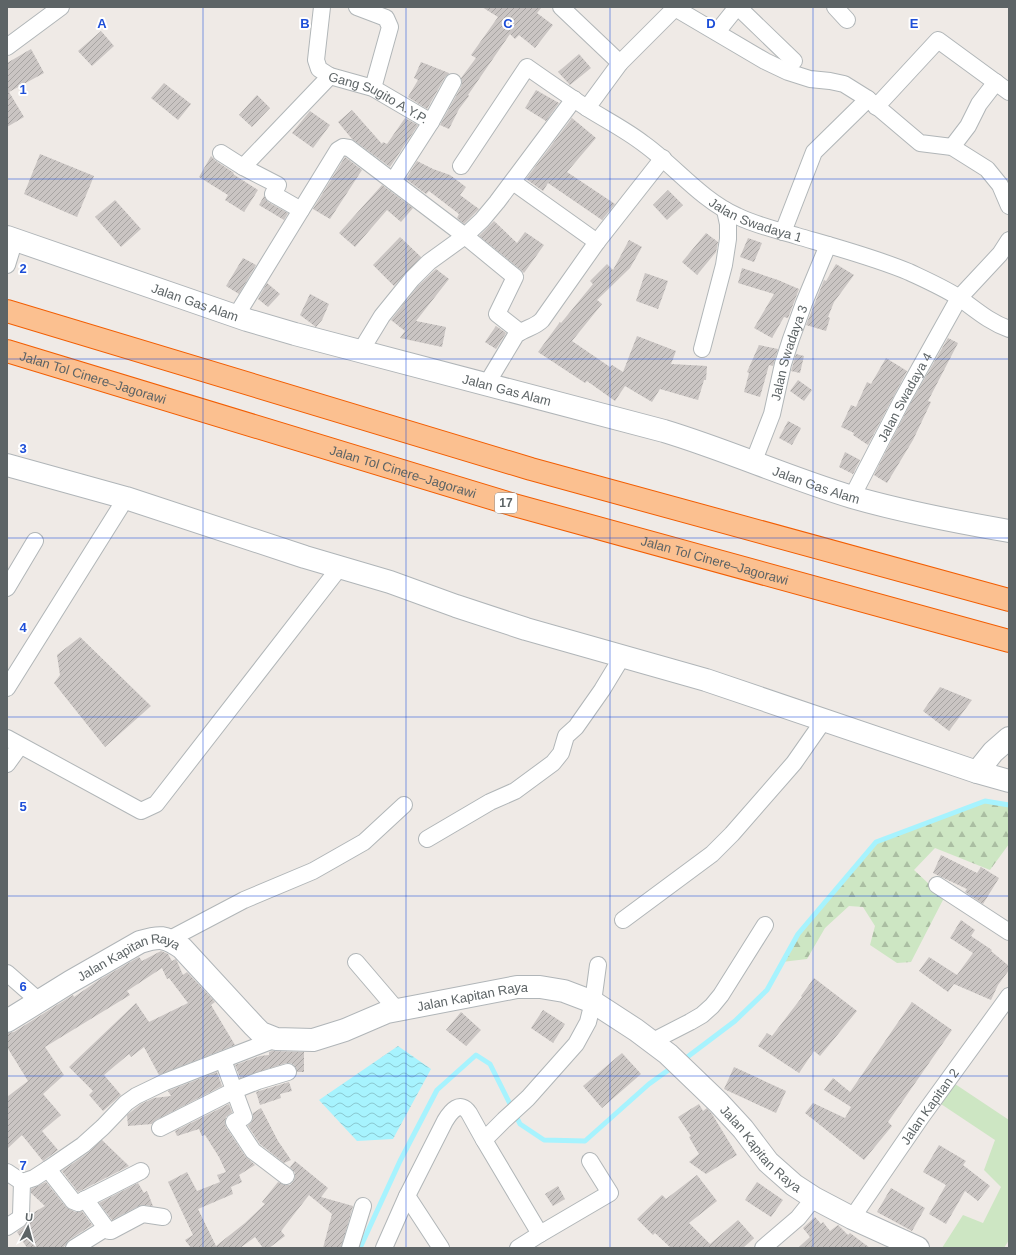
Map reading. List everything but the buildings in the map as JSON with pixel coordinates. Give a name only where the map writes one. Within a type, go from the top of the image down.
[{"type":"highway","points":[[7,311],[531,469],[1009,600]]},
{"type":"highway","name":"Jalan Tol Cinere–Jagorawi","points":[[7,351],[514,505],[1009,642]]},
{"type":"main road","name":"Jalan Gas Alam","points":[[11,238],[236,316],[295,334],[678,436],[852,497],[934,517],[1009,531]]},
{"type":"main road","points":[[7,465],[126,498],[298,555],[398,584],[456,606],[526,629],[706,680],[977,772],[1009,781]]},
{"type":"main road","points":[[977,772],[993,752],[1009,738]]},
{"type":"main road","name":"Jalan Kapitan Raya","points":[[7,1021],[38,1001],[140,942],[163,937],[170,939],[182,948],[254,1026],[261,1032],[276,1039],[303,1041],[319,1039],[345,1030],[378,1015],[511,988],[528,986],[564,991],[593,1002],[636,1030],[660,1048],[691,1075],[719,1103],[743,1129],[768,1162],[794,1185],[814,1198],[852,1218],[918,1248]]},
{"type":"street","points":[[7,47],[61,7]]},
{"type":"street","name":"Gang Sugito A.Y.P.","points":[[322,7],[316,60],[319,69],[330,76],[373,88],[431,122],[393,181]]},
{"type":"street","points":[[357,7],[386,18],[390,27],[373,88]]},
{"type":"street","points":[[561,7],[620,63]]},
{"type":"street","points":[[717,32],[738,7],[794,61]]},
{"type":"street","points":[[835,7],[847,20]]},
{"type":"street","points":[[587,108],[620,63],[676,8],[766,61],[788,72],[810,79],[830,80],[844,84],[872,103],[920,143],[952,147],[987,169],[1000,185],[1009,206]]},
{"type":"street","points":[[783,232],[814,152],[872,103],[938,40],[1003,87],[979,104],[968,126],[952,147]]},
{"type":"street","name":"Jalan Swadaya 1","points":[[461,166],[527,67],[663,158],[702,194],[724,210],[738,217],[783,232],[875,259],[902,269],[935,284],[959,298],[983,317],[1009,329]]},
{"type":"street","points":[[243,167],[330,76]]},
{"type":"street","points":[[431,122],[453,82]]},
{"type":"street","points":[[360,352],[382,316],[412,279],[429,262],[465,236],[482,220],[513,182],[574,99]]},
{"type":"street","points":[[236,316],[338,150],[343,147],[349,148],[393,181],[465,236],[515,277],[497,314],[520,332]]},
{"type":"street","points":[[221,153],[243,167],[278,185],[273,194],[301,210]]},
{"type":"street","points":[[486,385],[516,335],[533,327],[542,320],[597,242],[663,158]]},
{"type":"street","points":[[513,182],[597,242]]},
{"type":"street","points":[[702,349],[724,265],[728,239],[728,224],[724,210]]},
{"type":"street","points":[[7,265],[11,238]]},
{"type":"street","name":"Jalan Swadaya 4","points":[[852,497],[902,400],[959,298],[1000,254],[1009,240]]},
{"type":"street","name":"Jalan Swadaya 3","points":[[753,463],[772,414],[783,364],[791,339],[828,245]]},
{"type":"street","points":[[7,688],[126,498]]},
{"type":"street","points":[[7,588],[35,541]]},
{"type":"street","points":[[7,764],[14,742],[142,811],[156,804],[340,567]]},
{"type":"street","points":[[427,839],[490,802],[515,791],[553,763],[561,753],[566,736],[576,727],[602,690],[622,656]]},
{"type":"street","points":[[624,920],[712,854],[732,834],[794,763],[824,720]]},
{"type":"street","points":[[170,939],[244,900],[313,871],[357,846],[364,842],[404,806]]},
{"type":"street","points":[[937,885],[1009,932]]},
{"type":"street","points":[[660,1048],[690,1022],[702,1015],[712,1006],[721,995],[765,925]]},
{"type":"street","points":[[356,962],[397,1010]]},
{"type":"street","points":[[484,1140],[528,1098],[576,1044],[588,1022],[593,1002],[598,965]]},
{"type":"street","points":[[7,973],[38,1001]]},
{"type":"street","name":"Jalan Kapitan 2","points":[[852,1218],[922,1116],[1009,996]]},
{"type":"street","points":[[22,1182],[34,1178],[94,1136],[126,1103],[136,1096],[165,1082],[276,1039]]},
{"type":"street","points":[[223,1060],[244,1117],[234,1122],[253,1151],[286,1176]]},
{"type":"street","points":[[160,1128],[235,1090],[288,1072]]},
{"type":"street","points":[[384,1248],[407,1196],[445,1121],[457,1107],[466,1109],[540,1234]]},
{"type":"street","points":[[518,1248],[610,1193],[590,1161]]},
{"type":"street","points":[[48,1169],[74,1201],[78,1203],[141,1171]]},
{"type":"street","points":[[7,1172],[22,1182]]},
{"type":"street","points":[[7,1227],[19,1219],[21,1215],[22,1182]]},
{"type":"street","points":[[407,1196],[441,1248]]},
{"type":"street","points":[[763,1248],[798,1218],[814,1198]]},
{"type":"street","points":[[85,1199],[109,1232],[143,1214],[163,1217]]},
{"type":"street","points":[[350,1248],[363,1206]]},
{"type":"street","points":[[74,1248],[106,1228]]},
{"type":"green space","points":[[985,801],[1009,805],[1009,844],[990,870],[935,848],[914,870],[944,898],[911,962],[897,963],[870,945],[875,926],[863,907],[849,906],[825,928],[807,959],[782,962],[798,934],[876,842]]},
{"type":"green space","points":[[955,1084],[1009,1120],[1009,1240],[1004,1248],[942,1248],[963,1215],[983,1223],[1001,1187],[984,1170],[995,1140],[941,1104]]},
{"type":"water","points":[[398,1046],[431,1069],[393,1139],[357,1141],[319,1100]]},
{"type":"waterway","points":[[682,1061],[735,1021],[767,990],[798,934],[876,842],[985,801],[1009,805]]},
{"type":"waterway","points":[[360,1248],[400,1161],[437,1090],[476,1055],[490,1064],[520,1124],[544,1140],[585,1141],[649,1084],[674,1066]]}]
